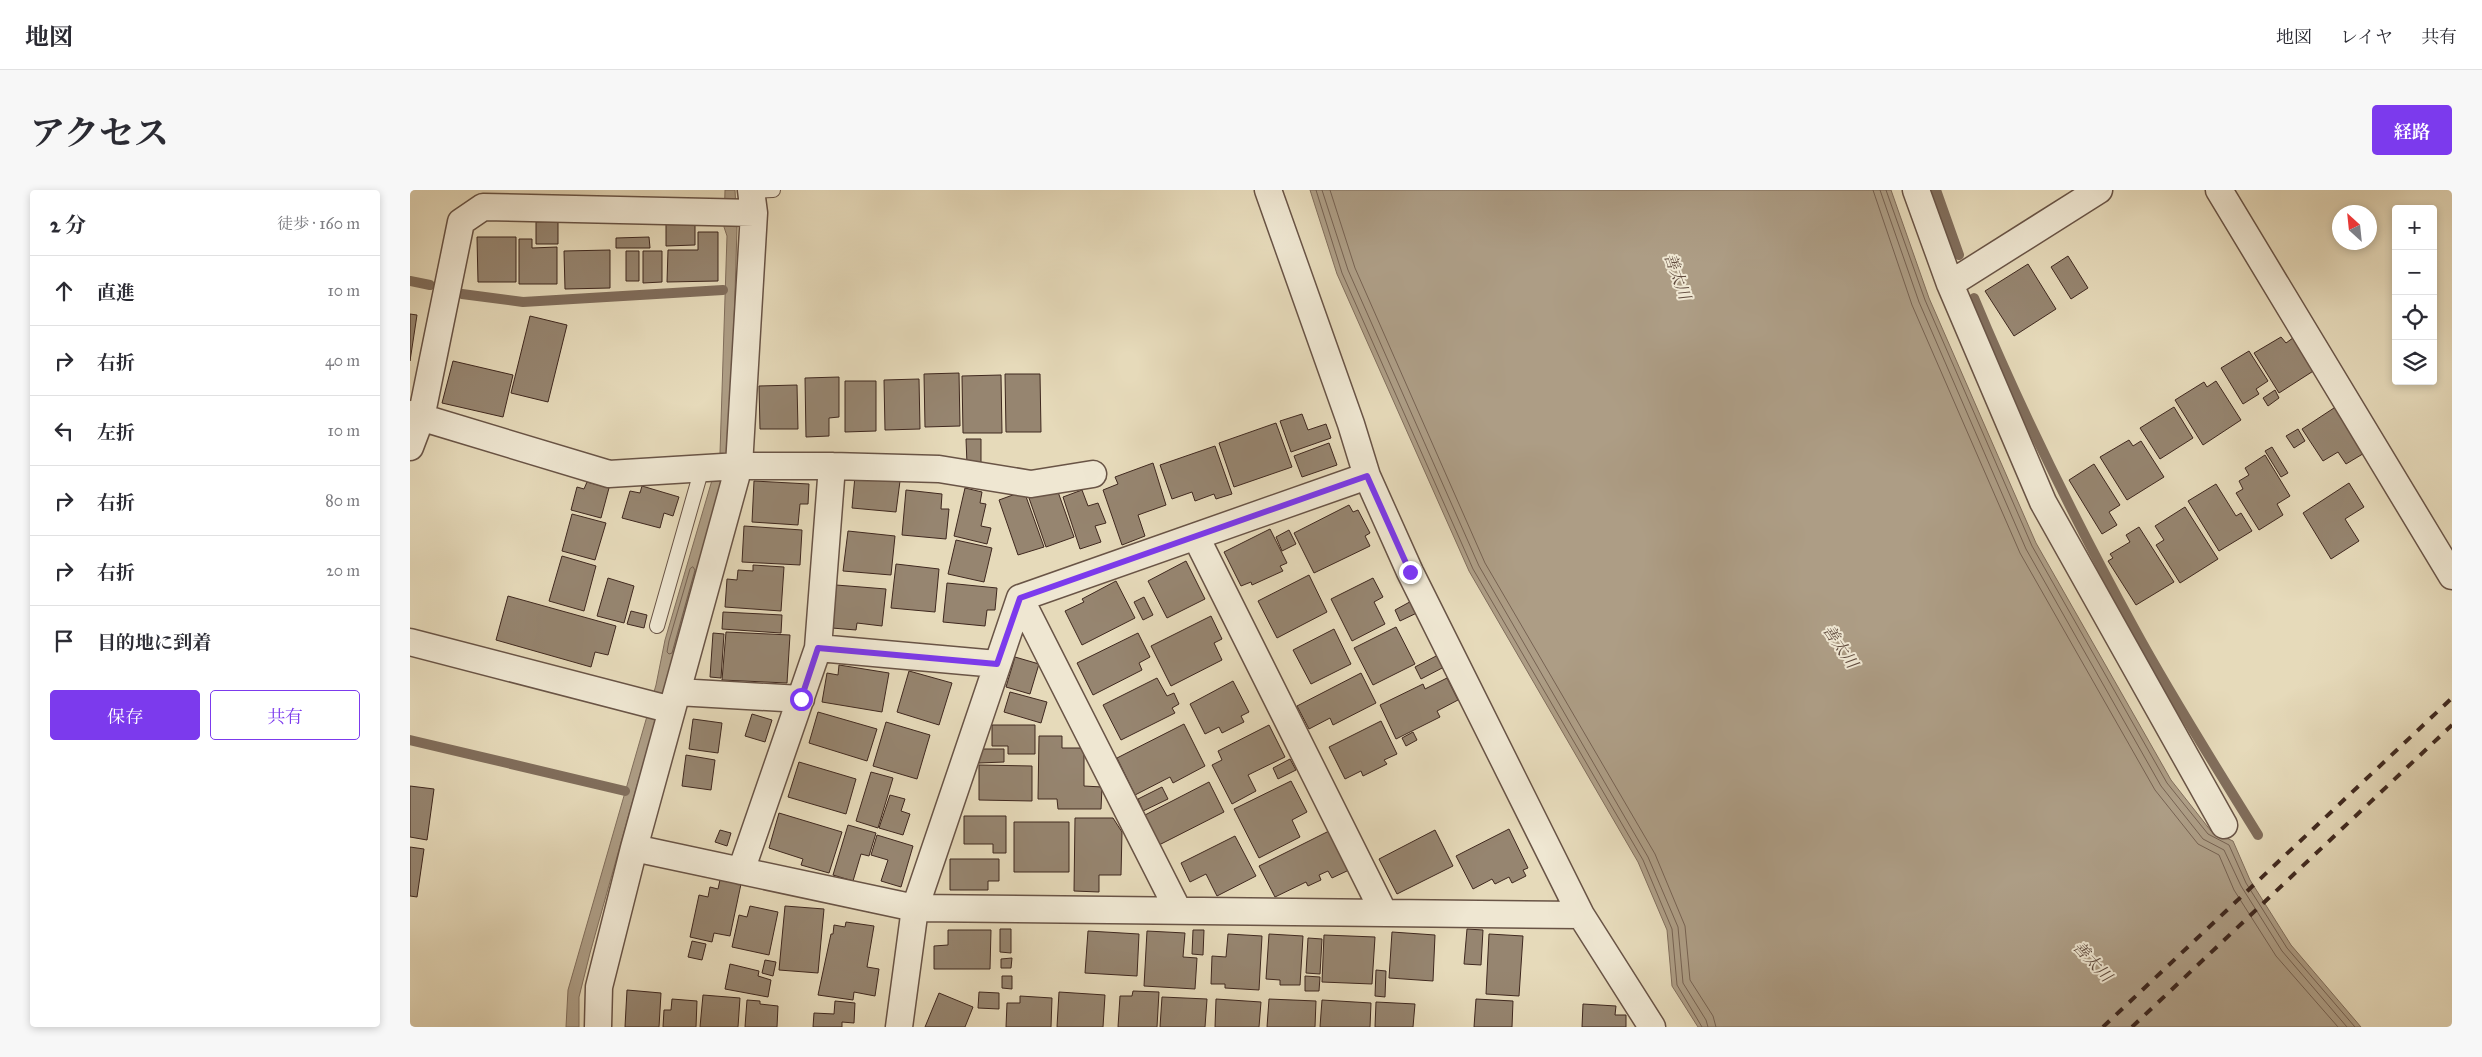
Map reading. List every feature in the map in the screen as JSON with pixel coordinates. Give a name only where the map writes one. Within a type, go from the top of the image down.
[{"type":"street","points":[[1268,190],[1351,424],[1367,476],[1410,572],[1581,914],[1652,1027]]},
{"type":"street","points":[[1916,190],[1950,284],[2043,502],[2224,825]]},
{"type":"street","points":[[1950,284],[2099,190]]},
{"type":"street","points":[[2219,190],[2452,576]]},
{"type":"street","points":[[410,447],[461,222],[483,207],[748,201],[721,467],[665,704],[634,848],[599,987],[598,1027]]},
{"type":"street","points":[[416,416],[609,474],[721,467],[832,466],[939,470],[1032,484],[1093,474]]},
{"type":"street","points":[[741,871],[818,648],[832,466]]},
{"type":"street","points":[[1020,598],[1367,476]]},
{"type":"street","points":[[1196,537],[1384,913]]},
{"type":"street","points":[[899,1027],[915,908],[1020,598]]},
{"type":"street","points":[[1020,598],[1178,910]]},
{"type":"street","points":[[410,642],[665,704],[801,699]]},
{"type":"street","points":[[818,648],[997,664]]},
{"type":"street","points":[[634,848],[915,908],[1581,914]]},
{"type":"lane","points":[[657,626],[721,467]]},
{"type":"water","points":[[725,190],[735,190],[737,228],[730,454],[590,953],[579,997],[579,1027],[566,1027],[568,990],[656,685],[665,640],[720,453],[727,236],[724,227]]},
{"type":"water","name":"善太川","points":[[1310,190],[1891,190],[1929,298],[2036,543],[2171,780],[2211,831],[2233,841],[2250,880],[2291,945],[2361,1027],[1698,1027],[1672,986],[1667,930],[1638,862],[1469,571],[1337,274]]},
{"type":"building","points":[[558,221],[558,244],[536,244],[536,222]]},
{"type":"building","points":[[666,224],[695,224],[695,245],[666,246]]},
{"type":"building","points":[[698,232],[718,232],[718,281],[667,282],[668,250],[698,250]]},
{"type":"building","points":[[477,237],[516,237],[516,282],[478,282]]},
{"type":"building","points":[[649,237],[650,248],[616,248],[616,238]]},
{"type":"building","points":[[519,239],[532,239],[532,248],[557,247],[557,284],[519,284]]},
{"type":"building","points":[[610,250],[610,288],[565,289],[564,251]]},
{"type":"building","points":[[626,251],[639,251],[639,281],[626,281]]},
{"type":"building","points":[[643,251],[662,251],[662,282],[643,283]]},
{"type":"building","points":[[2068,256],[2088,288],[2071,299],[2051,267]]},
{"type":"building","points":[[2028,264],[2056,309],[2014,336],[1985,291]]},
{"type":"building","points":[[410,314],[417,315],[410,361]]},
{"type":"building","points":[[530,316],[567,325],[548,402],[511,393]]},
{"type":"building","points":[[2297,335],[2318,368],[2279,393],[2254,353],[2281,337],[2286,343]]},
{"type":"building","points":[[2249,351],[2268,381],[2256,389],[2259,394],[2243,404],[2221,368]]},
{"type":"building","points":[[453,361],[513,375],[503,417],[442,403]]},
{"type":"building","points":[[959,373],[960,426],[925,427],[924,374]]},
{"type":"building","points":[[1005,374],[1040,374],[1041,432],[1006,432]]},
{"type":"building","points":[[1001,375],[1002,433],[963,433],[962,376]]},
{"type":"building","points":[[839,377],[839,417],[829,418],[829,436],[806,437],[805,378]]},
{"type":"building","points":[[919,379],[920,429],[885,430],[884,380]]},
{"type":"building","points":[[845,381],[876,381],[876,431],[845,432]]},
{"type":"building","points":[[2216,381],[2241,420],[2203,445],[2175,400],[2204,382],[2207,387]]},
{"type":"building","points":[[797,385],[798,429],[760,429],[759,386]]},
{"type":"building","points":[[2275,390],[2279,398],[2268,406],[2263,398]]},
{"type":"building","points":[[2337,406],[2366,452],[2346,464],[2338,452],[2323,461],[2302,429]]},
{"type":"building","points":[[2174,407],[2193,438],[2160,459],[2140,428]]},
{"type":"building","points":[[1302,414],[1308,430],[1326,424],[1331,438],[1291,452],[1280,421]]},
{"type":"building","points":[[1276,423],[1292,467],[1234,487],[1219,443]]},
{"type":"building","points":[[2298,429],[2305,441],[2294,448],[2286,436]]},
{"type":"building","points":[[966,439],[981,439],[981,463],[967,464]]},
{"type":"building","points":[[2129,440],[2133,446],[2141,441],[2164,477],[2127,500],[2100,457]]},
{"type":"building","points":[[1329,443],[1337,465],[1302,477],[1294,456]]},
{"type":"building","points":[[1215,446],[1232,494],[1216,499],[1214,494],[1195,501],[1192,492],[1172,499],[1160,465]]},
{"type":"building","points":[[2272,447],[2288,473],[2281,477],[2265,451]]},
{"type":"building","points":[[2265,455],[2290,496],[2277,504],[2283,515],[2259,530],[2236,493],[2243,489],[2239,481],[2249,475],[2245,468]]},
{"type":"building","points":[[1153,463],[1166,505],[1138,515],[1145,536],[1122,545],[1103,490],[1118,484],[1115,477]]},
{"type":"building","points":[[2094,464],[2120,505],[2109,512],[2117,525],[2102,534],[2069,480]]},
{"type":"building","points":[[855,476],[900,481],[896,512],[852,508]]},
{"type":"building","points":[[754,481],[809,484],[808,504],[800,504],[798,525],[752,522]]},
{"type":"building","points":[[587,482],[609,488],[601,518],[571,510],[577,487],[584,489]]},
{"type":"building","points":[[2349,483],[2364,507],[2345,519],[2359,541],[2331,559],[2303,513]]},
{"type":"building","points":[[2216,484],[2236,516],[2241,513],[2252,531],[2219,551],[2188,501]]},
{"type":"building","points":[[642,486],[679,497],[673,516],[664,513],[660,528],[622,518],[630,491],[640,493]]},
{"type":"building","points":[[965,488],[982,492],[980,503],[986,504],[981,526],[991,528],[987,544],[954,536]]},
{"type":"building","points":[[1057,489],[1074,537],[1046,547],[1029,498]]},
{"type":"building","points":[[906,490],[942,494],[941,509],[949,509],[946,539],[902,535]]},
{"type":"building","points":[[1082,490],[1088,506],[1098,503],[1106,523],[1095,526],[1101,542],[1080,549],[1063,497]]},
{"type":"building","points":[[1024,491],[1044,547],[1018,555],[999,500]]},
{"type":"building","points":[[1349,505],[1353,512],[1358,510],[1370,533],[1365,536],[1370,546],[1314,573],[1294,533]]},
{"type":"building","points":[[2185,507],[2218,559],[2180,583],[2156,545],[2164,540],[2155,526]]},
{"type":"building","points":[[572,514],[606,523],[595,560],[562,551]]},
{"type":"building","points":[[744,526],[802,530],[800,565],[742,562]]},
{"type":"building","points":[[2139,527],[2174,582],[2136,605],[2108,561],[2113,558],[2110,554],[2130,542],[2126,535]]},
{"type":"building","points":[[1270,529],[1287,563],[1280,566],[1283,571],[1252,585],[1251,582],[1241,586],[1224,552]]},
{"type":"building","points":[[1289,530],[1296,544],[1282,551],[1276,537]]},
{"type":"building","points":[[848,531],[895,536],[891,575],[843,571]]},
{"type":"building","points":[[956,540],[992,548],[984,582],[948,574]]},
{"type":"building","points":[[562,556],[596,566],[584,611],[549,601]]},
{"type":"building","points":[[1186,561],[1205,599],[1167,618],[1148,581]]},
{"type":"building","points":[[896,564],[939,569],[935,612],[891,608]]},
{"type":"building","points":[[753,565],[784,567],[781,611],[725,607],[727,579],[737,580],[738,570],[753,571]]},
{"type":"building","points":[[1309,575],[1327,612],[1277,638],[1258,601]]},
{"type":"building","points":[[608,578],[634,586],[624,623],[597,616]]},
{"type":"building","points":[[1373,578],[1383,597],[1374,602],[1385,624],[1352,641],[1331,599]]},
{"type":"building","points":[[1116,581],[1135,618],[1082,645],[1065,611],[1084,602],[1082,599]]},
{"type":"building","points":[[947,583],[997,588],[995,610],[987,610],[985,626],[943,622]]},
{"type":"building","points":[[836,585],[886,589],[882,626],[857,623],[856,630],[832,628]]},
{"type":"building","points":[[508,596],[616,626],[608,655],[595,652],[591,667],[496,640]]},
{"type":"building","points":[[1144,597],[1153,615],[1143,620],[1134,602]]},
{"type":"building","points":[[1417,598],[1423,610],[1400,621],[1395,610]]},
{"type":"building","points":[[631,611],[647,615],[644,628],[627,624]]},
{"type":"building","points":[[723,612],[782,615],[781,633],[722,629]]},
{"type":"building","points":[[1211,616],[1222,639],[1214,643],[1222,660],[1171,686],[1151,646]]},
{"type":"building","points":[[1396,627],[1415,664],[1373,685],[1354,648]]},
{"type":"building","points":[[1334,629],[1351,664],[1311,684],[1293,650]]},
{"type":"building","points":[[726,632],[790,635],[787,683],[722,680]]},
{"type":"building","points":[[713,633],[724,634],[721,678],[710,677]]},
{"type":"building","points":[[1138,633],[1150,657],[1139,663],[1142,670],[1093,695],[1077,663]]},
{"type":"building","points":[[1440,654],[1446,666],[1421,679],[1415,667]]},
{"type":"building","points":[[1015,657],[1039,664],[1030,694],[1006,687]]},
{"type":"building","points":[[839,665],[889,673],[882,712],[822,702],[827,673],[838,675]]},
{"type":"building","points":[[909,671],[952,683],[939,725],[897,712]]},
{"type":"building","points":[[1361,673],[1376,703],[1333,725],[1330,718],[1309,729],[1297,706]]},
{"type":"building","points":[[1157,678],[1167,696],[1174,693],[1179,704],[1172,708],[1175,713],[1121,740],[1103,705]]},
{"type":"building","points":[[1447,678],[1458,700],[1437,711],[1440,717],[1396,739],[1380,705],[1423,684],[1425,689]]},
{"type":"building","points":[[1233,681],[1249,712],[1241,716],[1244,722],[1222,733],[1219,727],[1205,734],[1190,704]]},
{"type":"building","points":[[1010,692],[1047,702],[1041,723],[1004,712]]},
{"type":"building","points":[[818,712],[877,729],[867,761],[809,743]]},
{"type":"building","points":[[752,714],[772,720],[765,742],[745,736]]},
{"type":"building","points":[[693,719],[722,723],[718,753],[689,749]]},
{"type":"building","points":[[1381,721],[1397,754],[1384,760],[1387,764],[1363,776],[1361,771],[1345,779],[1329,747]]},
{"type":"building","points":[[886,722],[930,735],[917,779],[873,766]]},
{"type":"building","points":[[1184,724],[1205,766],[1173,783],[1170,777],[1135,795],[1117,758]]},
{"type":"building","points":[[992,725],[1035,725],[1035,754],[1008,754],[1008,746],[992,746]]},
{"type":"building","points":[[1269,725],[1285,757],[1248,775],[1256,791],[1232,804],[1212,765],[1222,760],[1218,751]]},
{"type":"building","points":[[1413,732],[1417,740],[1406,746],[1402,738]]},
{"type":"building","points":[[1039,736],[1062,736],[1062,748],[1084,748],[1084,786],[1102,787],[1101,809],[1058,809],[1057,799],[1038,799]]},
{"type":"building","points":[[979,749],[1004,749],[1004,762],[979,763]]},
{"type":"building","points":[[686,755],[715,760],[711,790],[682,786]]},
{"type":"building","points":[[1290,759],[1296,770],[1278,779],[1273,768]]},
{"type":"building","points":[[799,762],[856,779],[846,814],[788,797]]},
{"type":"building","points":[[979,765],[1032,766],[1032,801],[979,800]]},
{"type":"building","points":[[871,772],[893,778],[878,828],[856,821]]},
{"type":"building","points":[[1291,781],[1307,812],[1292,820],[1300,837],[1259,858],[1234,809]]},
{"type":"building","points":[[1209,782],[1224,812],[1159,845],[1145,815]]},
{"type":"building","points":[[410,786],[434,789],[427,840],[410,837]]},
{"type":"building","points":[[1162,787],[1168,799],[1143,811],[1138,799]]},
{"type":"building","points":[[890,795],[905,799],[901,811],[910,814],[903,835],[879,828]]},
{"type":"building","points":[[779,813],[842,832],[829,873],[801,865],[803,859],[769,848]]},
{"type":"building","points":[[964,816],[1006,816],[1006,853],[993,853],[993,844],[964,844]]},
{"type":"building","points":[[1075,818],[1113,818],[1122,832],[1121,875],[1099,875],[1099,892],[1074,891]]},
{"type":"building","points":[[1014,822],[1069,822],[1069,872],[1014,872]]},
{"type":"building","points":[[848,825],[876,833],[869,856],[861,854],[853,881],[833,875]]},
{"type":"building","points":[[1509,829],[1528,868],[1523,870],[1526,876],[1512,883],[1509,877],[1495,884],[1492,879],[1473,889],[1456,856]]},
{"type":"building","points":[[720,830],[731,833],[727,846],[715,842]]},
{"type":"building","points":[[1435,830],[1453,866],[1397,894],[1379,859]]},
{"type":"building","points":[[1329,831],[1349,870],[1332,878],[1328,871],[1319,875],[1321,880],[1308,886],[1306,882],[1275,897],[1259,866]]},
{"type":"building","points":[[877,835],[913,846],[901,887],[881,881],[888,860],[871,855]]},
{"type":"building","points":[[1235,836],[1256,876],[1217,896],[1206,874],[1190,882],[1181,863]]},
{"type":"building","points":[[410,847],[424,849],[417,897],[410,896]]},
{"type":"building","points":[[950,859],[999,859],[999,881],[988,881],[988,890],[950,890]]},
{"type":"building","points":[[720,880],[741,884],[730,936],[714,933],[712,942],[690,937],[699,895],[708,897],[710,887],[718,889]]},
{"type":"building","points":[[750,906],[778,912],[769,955],[732,947],[739,915],[747,917]]},
{"type":"building","points":[[785,906],[824,909],[818,973],[779,970]]},
{"type":"building","points":[[846,922],[874,926],[867,967],[879,969],[875,996],[854,992],[853,1000],[818,995],[834,925],[845,927]]},
{"type":"building","points":[[1000,929],[1011,929],[1011,953],[1000,952]]},
{"type":"building","points":[[1467,929],[1483,930],[1481,965],[1464,964]]},
{"type":"building","points":[[948,930],[991,930],[990,969],[934,969],[934,946],[948,945]]},
{"type":"building","points":[[1193,930],[1204,930],[1203,955],[1192,954]]},
{"type":"building","points":[[1088,931],[1139,934],[1137,976],[1085,973]]},
{"type":"building","points":[[1147,931],[1185,933],[1183,957],[1197,958],[1195,989],[1144,986]]},
{"type":"building","points":[[1392,932],[1435,935],[1433,981],[1389,978]]},
{"type":"building","points":[[1228,934],[1262,936],[1259,990],[1225,988],[1225,984],[1211,984],[1212,956],[1226,957]]},
{"type":"building","points":[[1269,934],[1303,936],[1300,985],[1280,985],[1280,980],[1266,979]]},
{"type":"building","points":[[1489,934],[1523,936],[1519,996],[1486,994]]},
{"type":"building","points":[[1324,935],[1375,937],[1372,984],[1322,982]]},
{"type":"building","points":[[1308,938],[1322,939],[1320,974],[1306,973]]},
{"type":"building","points":[[692,941],[706,944],[702,960],[688,957]]},
{"type":"building","points":[[1012,958],[1011,968],[1001,968],[1001,959]]},
{"type":"building","points":[[765,960],[776,962],[773,976],[762,973]]},
{"type":"building","points":[[730,964],[759,971],[758,976],[771,980],[768,997],[725,989]]},
{"type":"building","points":[[1376,970],[1386,971],[1385,997],[1375,996]]},
{"type":"building","points":[[1002,976],[1012,976],[1012,989],[1002,988]]},
{"type":"building","points":[[1305,976],[1320,977],[1319,991],[1305,991]]},
{"type":"building","points":[[627,990],[661,993],[659,1027],[625,1027]]},
{"type":"building","points":[[1133,991],[1159,992],[1157,1027],[1118,1027],[1120,996],[1132,996]]},
{"type":"building","points":[[979,992],[999,993],[999,1009],[978,1008]]},
{"type":"building","points":[[1059,992],[1105,995],[1103,1027],[1057,1027]]},
{"type":"building","points":[[939,993],[973,1007],[965,1027],[925,1027]]},
{"type":"building","points":[[703,995],[740,998],[738,1027],[700,1027]]},
{"type":"building","points":[[1020,996],[1052,998],[1051,1027],[1006,1027],[1007,1003],[1020,1003]]},
{"type":"building","points":[[1162,997],[1207,999],[1205,1027],[1160,1027]]},
{"type":"building","points":[[672,999],[697,1001],[696,1027],[663,1027],[664,1010],[671,1010]]},
{"type":"building","points":[[1216,999],[1261,1002],[1259,1027],[1215,1027]]},
{"type":"building","points":[[1269,999],[1316,1001],[1315,1027],[1267,1027]]},
{"type":"building","points":[[1476,999],[1513,1001],[1512,1027],[1474,1027]]},
{"type":"building","points":[[747,1000],[778,1006],[777,1027],[745,1027]]},
{"type":"building","points":[[1322,1000],[1371,1003],[1370,1027],[1320,1027]]},
{"type":"building","points":[[835,1001],[855,1003],[854,1023],[842,1022],[842,1027],[813,1027],[814,1013],[834,1014]]},
{"type":"building","points":[[1376,1002],[1415,1004],[1413,1027],[1375,1027]]},
{"type":"building","points":[[1583,1004],[1616,1006],[1615,1015],[1626,1015],[1626,1027],[1582,1027]]},
{"type":"waterway","points":[[1936,190],[1959,255]]},
{"type":"waterway","points":[[410,281],[430,285]]},
{"type":"waterway","points":[[462,294],[523,302],[723,290]]},
{"type":"waterway","points":[[1974,298],[2030,424],[2112,587],[2194,732],[2258,835]]},
{"type":"waterway","points":[[410,740],[625,791]]},
{"type":"railway","points":[[2103,1027],[2452,698]]},
{"type":"railway","points":[[2132,1027],[2452,725]]},
{"type":"route","points":[[801,699],[818,648],[997,664],[1020,598],[1367,476],[1410,572]]}]
